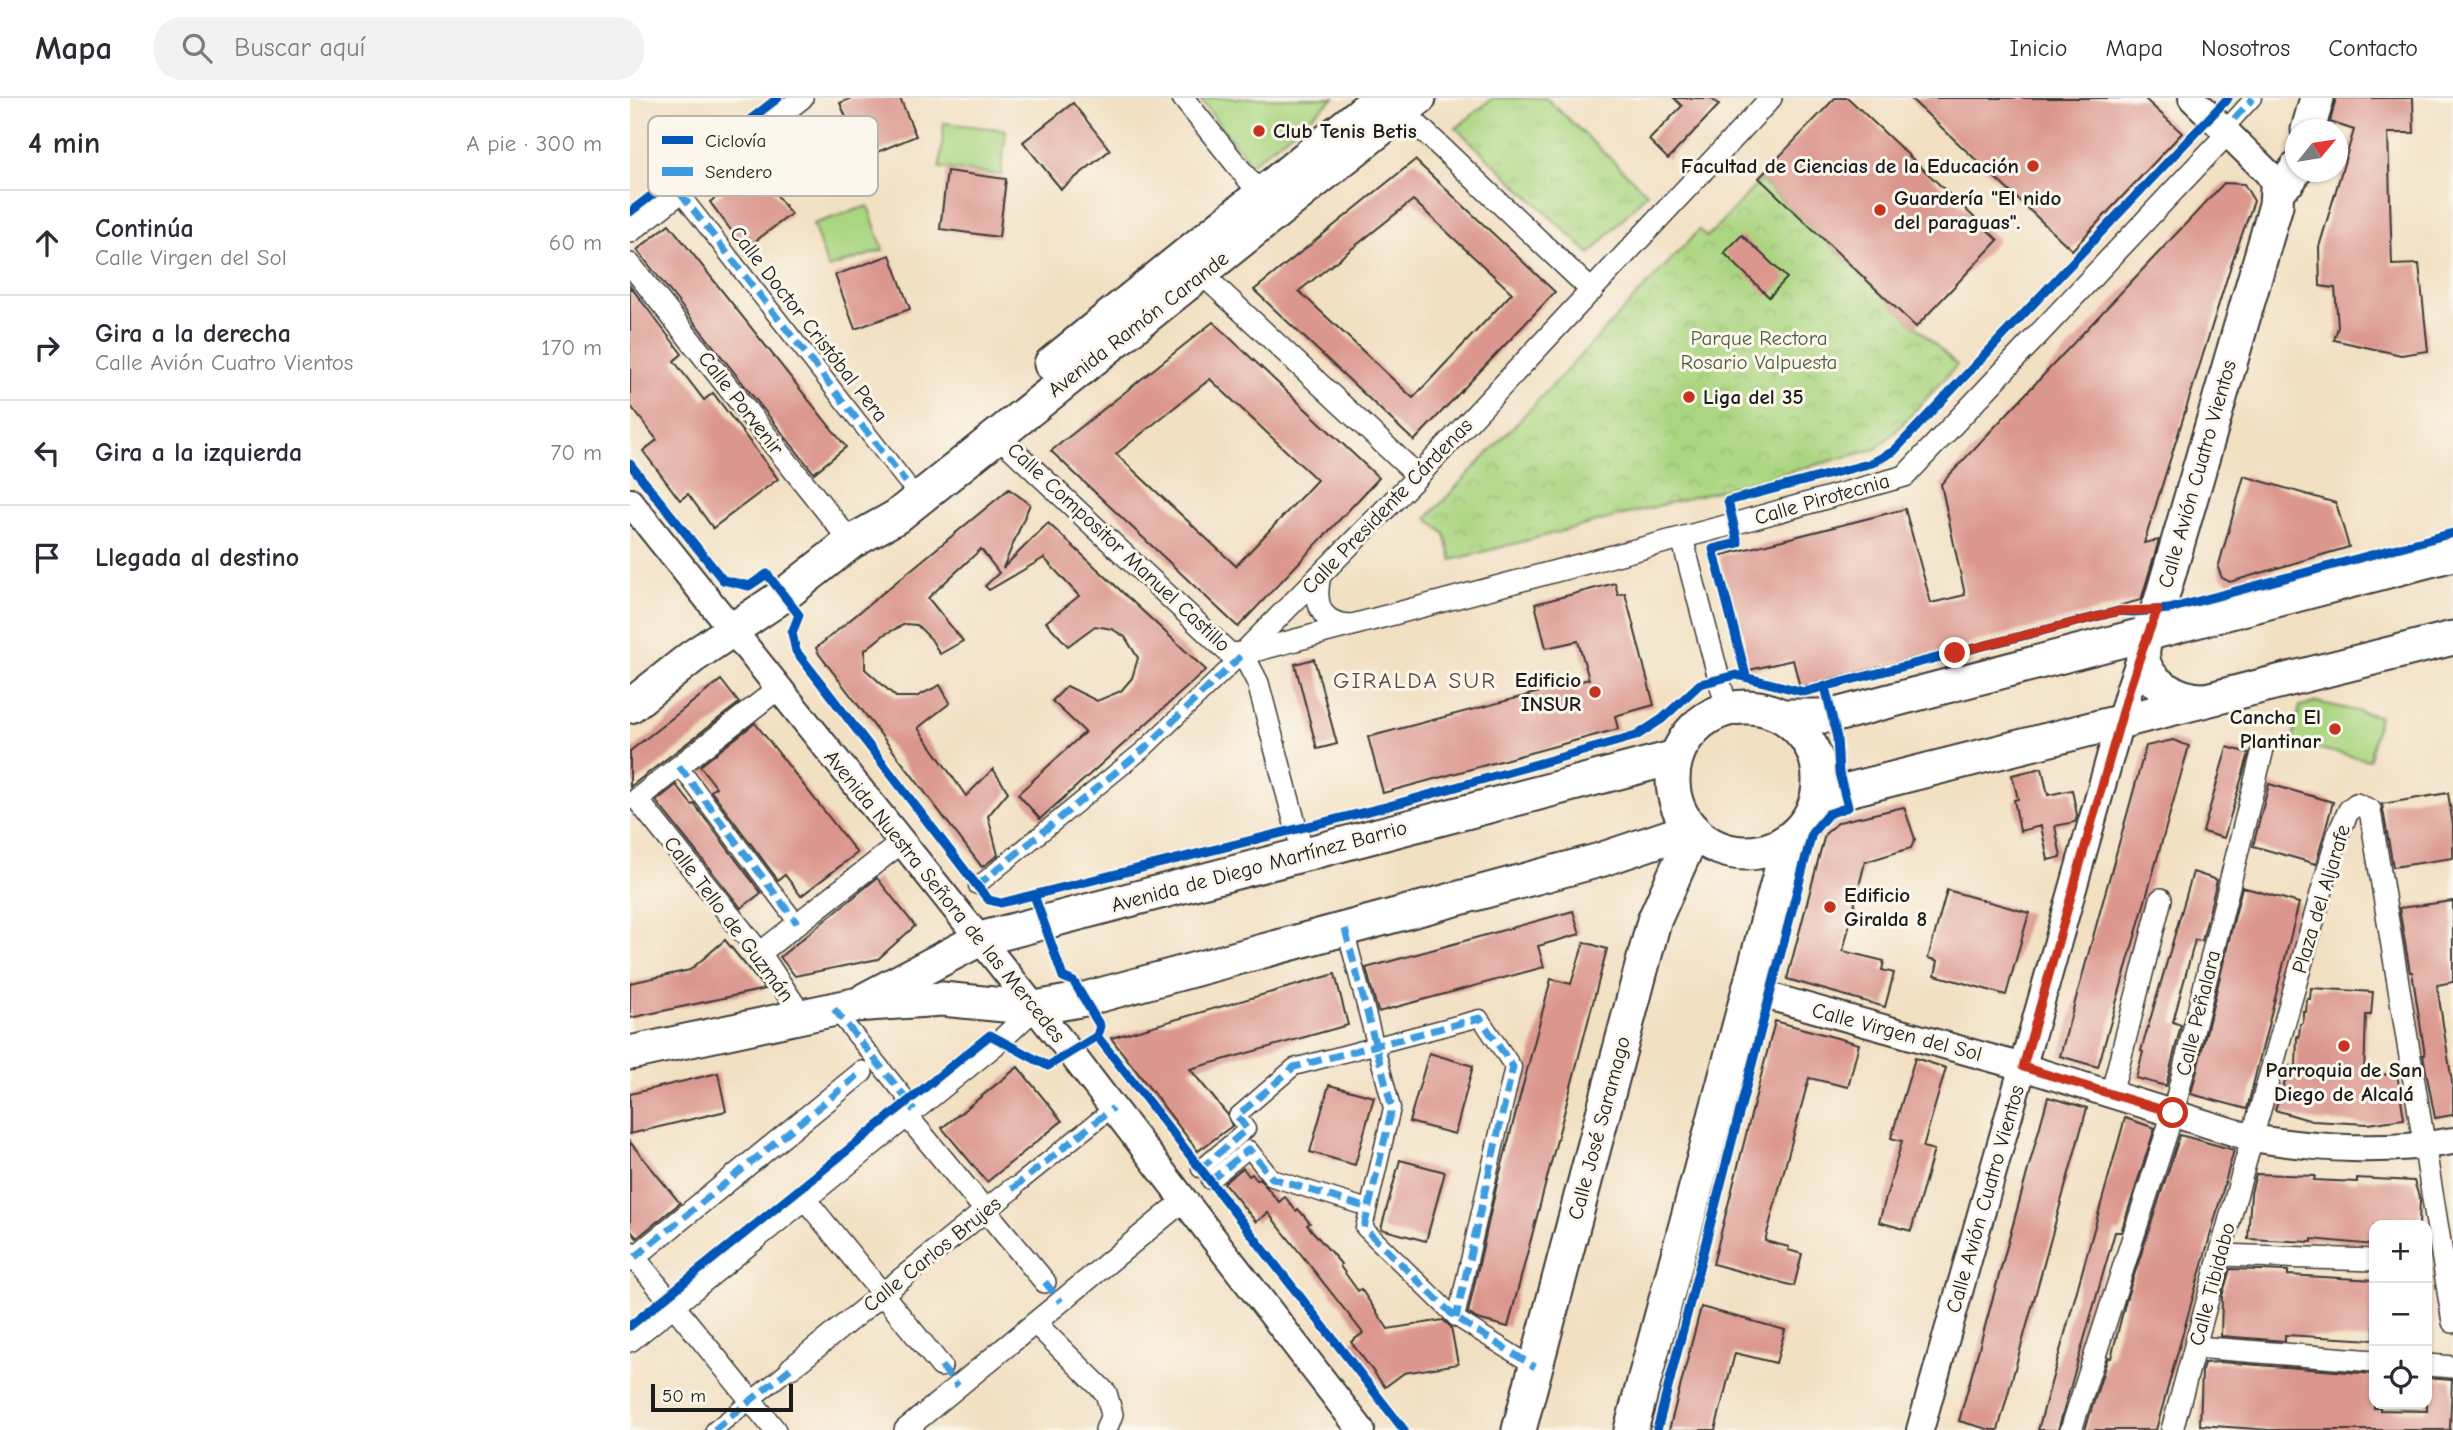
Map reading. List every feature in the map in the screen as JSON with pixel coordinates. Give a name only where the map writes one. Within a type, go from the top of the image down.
[{"type":"main road","points":[[2311,119],[2317,98]]},
{"type":"main road","name":"Avenida Ramón Carande","points":[[851,542],[883,500],[1260,194],[1400,102]]},
{"type":"main road","name":"Avenida Ramón Carande","points":[[630,706],[692,657],[790,590],[851,542],[896,517],[1202,274],[1400,102]]},
{"type":"main road","name":"Calle Avión Cuatro Vientos","points":[[2154,638],[2160,604],[2285,182]]},
{"type":"main road","points":[[1783,716],[1805,737],[1818,764],[1819,787],[1814,809],[1803,826],[1789,840],[1762,852],[1747,853],[1718,847],[1693,830],[1682,815],[1675,796],[1673,777],[1676,757],[1695,726],[1727,709],[1746,706],[1783,716],[1832,716],[2154,638],[2453,554]]},
{"type":"main road","points":[[2154,638],[2148,671],[2164,688],[2183,698],[2208,700]]},
{"type":"main road","points":[[1814,809],[1844,791],[2453,638]]},
{"type":"main road","name":"Avenida de Diego Martínez Barrio","points":[[830,1010],[980,939],[1676,757]]},
{"type":"main road","points":[[630,1053],[830,1010],[942,999],[1035,1008],[1085,999],[1604,859],[1693,830]]},
{"type":"main road","name":"Calle José Saramago","points":[[1519,1430],[1654,921],[1693,830]]},
{"type":"main road","points":[[1631,1430],[1789,840]]},
{"type":"main road","points":[[1604,859],[1633,863],[1647,869],[1666,893]]},
{"type":"street","points":[[779,116],[802,98]]},
{"type":"street","points":[[1184,98],[1260,194]]},
{"type":"street","points":[[2192,98],[2231,126],[2268,173],[2285,179]]},
{"type":"street","name":"Calle Pirotecnia","points":[[1242,654],[1905,476],[2231,126],[2253,98]]},
{"type":"street","name":"Calle Presidente Cárdenas","points":[[977,886],[1144,749],[1242,654],[1418,476],[1592,291],[1765,100]]},
{"type":"street","points":[[1400,102],[1592,291]]},
{"type":"street","points":[[630,232],[676,196]]},
{"type":"street","name":"Calle Doctor Cristóbal Pera","points":[[682,196],[906,482]]},
{"type":"street","name":"Calle Porvenir","points":[[630,264],[851,542]]},
{"type":"street","points":[[1202,274],[1418,476]]},
{"type":"street","name":"Calle Compositor Manuel Castillo","points":[[997,435],[1229,653],[1242,654],[1258,683],[1303,855]]},
{"type":"street","name":"Avenida Nuestra Señora de las Mercedes","points":[[630,502],[1035,1008],[1356,1428]]},
{"type":"street","points":[[1682,538],[1727,709]]},
{"type":"street","points":[[1320,575],[1315,596],[1320,609],[1340,624],[1354,625]]},
{"type":"street","name":"Calle Avión Cuatro Vientos","points":[[1920,1430],[2120,722],[2154,638]]},
{"type":"street","name":"Calle Tello de Guzmán","points":[[779,688],[637,800],[760,953],[830,1010]]},
{"type":"street","name":"Calle Peñalara","points":[[2071,1430],[2173,1113],[2262,753]]},
{"type":"street","points":[[679,766],[797,923]]},
{"type":"street","name":"Plaza del Aljarafe","points":[[2252,1138],[2338,834],[2349,810],[2356,804],[2370,810],[2426,1146]]},
{"type":"street","points":[[760,953],[902,842]]},
{"type":"street","points":[[2110,1095],[2161,900]]},
{"type":"street","points":[[1345,929],[1392,1108],[1364,1228],[1456,1318],[1535,1367]]},
{"type":"street","name":"Calle Virgen del Sol","points":[[1750,991],[2023,1067],[2252,1138],[2289,1144],[2389,1150],[2453,1141]]},
{"type":"street","points":[[630,1341],[1001,1040],[1035,1008]]},
{"type":"street","points":[[830,1010],[902,1093],[910,1114],[985,1211],[1061,1302]]},
{"type":"street","points":[[1368,1208],[1272,1178],[1249,1149],[1205,1175],[1247,1129],[1237,1116],[1294,1067],[1480,1018],[1513,1067],[1456,1318]]},
{"type":"street","points":[[775,1430],[632,1257],[862,1072]]},
{"type":"street","name":"Calle Carlos Brujes","points":[[714,1430],[1113,1108]]},
{"type":"street","name":"Calle Tibidabo","points":[[2172,1430],[2252,1138]]},
{"type":"street","points":[[2426,1146],[2435,1262],[2453,1322]]},
{"type":"street","points":[[805,1199],[958,1386]]},
{"type":"street","points":[[905,1430],[1184,1201]]},
{"type":"street","points":[[2220,1255],[2369,1260]]},
{"type":"street","points":[[1035,1323],[1106,1393],[1112,1414],[1106,1430]]},
{"type":"street","points":[[2195,1347],[2369,1361]]},
{"type":"street","points":[[2432,1365],[2453,1367]]},
{"type":"green space","name":"Club Tenis Betis","points":[[1199,98],[1334,98],[1251,164]]},
{"type":"green space","points":[[1493,98],[1546,98],[1647,193],[1590,254],[1456,128]]},
{"type":"green space","points":[[944,123],[1006,130],[1001,175],[940,168]]},
{"type":"green space","name":"Parque Rectora Rosario Valpuesta","points":[[1761,180],[1957,365],[1876,449],[1452,560],[1445,534],[1427,518],[1699,230],[1707,237]]},
{"type":"green space","points":[[868,206],[883,250],[828,268],[813,224]]},
{"type":"green space","name":"Cancha El Plantinar","points":[[2317,702],[2379,716],[2369,760],[2292,743],[2300,706]]},
{"type":"building","points":[[852,98],[900,98],[916,136],[878,152],[878,116],[845,116],[840,103]]},
{"type":"building","points":[[1674,98],[1711,98],[1719,105],[1668,159],[1649,140],[1682,106]]},
{"type":"building","name":"Guardería \"El nido del paraguas\".","points":[[1835,98],[1848,98],[1998,240],[1916,327],[1759,178]]},
{"type":"building","name":"Facultad de Ciencias de la Educación","points":[[1910,98],[2144,98],[2182,133],[2072,250]]},
{"type":"building","points":[[2336,98],[2413,98],[2414,133],[2388,133],[2392,265],[2419,264],[2428,351],[2401,355],[2334,340],[2338,327],[2335,288],[2320,286],[2319,247],[2338,182],[2348,182],[2348,150],[2354,130],[2348,128],[2348,119],[2331,119]]},
{"type":"building","points":[[1073,103],[1110,150],[1061,189],[1023,142]]},
{"type":"building","points":[[1415,160],[1555,292],[1414,441],[1254,290]],"holes":[[[1413,200],[1512,293],[1413,398],[1299,291]]]},
{"type":"building","points":[[947,171],[1006,179],[999,237],[940,229]]},
{"type":"building","points":[[2224,183],[2244,184],[2254,201],[2232,262],[2144,543],[2159,540],[2141,600],[1800,687],[1793,660],[1749,670],[1719,556],[1905,509],[1931,603],[1965,595],[1941,484]]},
{"type":"building","points":[[718,196],[777,196],[791,214],[745,249],[710,202]]},
{"type":"building","points":[[669,224],[846,447],[814,473],[637,250]]},
{"type":"building","points":[[1742,235],[1787,278],[1769,297],[1724,253]]},
{"type":"building","points":[[890,255],[910,309],[855,329],[835,275]]},
{"type":"building","points":[[630,286],[682,354],[674,361],[704,400],[713,393],[778,479],[713,528],[688,494],[680,500],[643,451],[657,440],[630,405]]},
{"type":"building","points":[[1213,322],[1379,478],[1238,627],[1051,451]],"holes":[[[1210,379],[1317,480],[1236,566],[1116,454]]]},
{"type":"building","points":[[2244,476],[2336,503],[2349,547],[2230,582],[2222,578],[2218,568]]},
{"type":"building","points":[[1009,489],[1030,504],[1003,568],[1048,523],[1206,670],[1040,819],[1018,794],[1085,732],[1052,701],[1067,686],[1097,701],[1121,691],[1132,678],[1138,658],[1125,637],[1112,629],[1095,626],[1068,646],[1046,622],[1079,596],[1044,558],[989,590],[985,586],[999,573],[981,549],[928,598],[963,641],[940,654],[931,639],[917,625],[905,624],[885,634],[865,650],[865,669],[896,697],[916,697],[940,685],[950,703],[918,728],[966,796],[993,769],[1008,792],[988,816],[998,855],[982,867],[816,648]]},
{"type":"building","name":"Edificio INSUR","points":[[1615,583],[1618,595],[1625,593],[1654,705],[1615,716],[1618,729],[1383,793],[1368,737],[1589,679],[1578,641],[1546,648],[1535,604]]},
{"type":"building","points":[[1314,659],[1337,744],[1317,749],[1295,664]]},
{"type":"building","points":[[721,680],[739,703],[630,787],[630,751]]},
{"type":"building","points":[[755,723],[857,853],[801,896],[785,875],[778,880],[711,791],[716,787],[700,766]]},
{"type":"building","points":[[2173,740],[2189,746],[2098,1067],[2060,1056],[2146,746]]},
{"type":"building","points":[[2227,747],[2249,753],[2224,838],[2203,832]]},
{"type":"building","points":[[2042,768],[2048,795],[2072,790],[2077,815],[2075,822],[2055,826],[2061,857],[2048,860],[2041,826],[2020,831],[2014,800],[2018,799],[2012,775]]},
{"type":"building","points":[[2269,784],[2333,802],[2316,864],[2253,846]]},
{"type":"building","points":[[676,785],[692,805],[694,804],[761,893],[741,908],[656,801]]},
{"type":"building","points":[[2448,793],[2453,825],[2453,858],[2393,867],[2382,804]]},
{"type":"building","name":"Edificio Giralda 8","points":[[1904,807],[1915,839],[1911,848],[1865,862],[1843,951],[1884,961],[1882,970],[1894,973],[1885,1007],[1787,979],[1825,834],[1839,822]]},
{"type":"building","points":[[2193,872],[2217,880],[2202,941],[2195,940],[2173,1022],[2181,1025],[2166,1086],[2136,1078],[2143,1052],[2141,1051]]},
{"type":"building","points":[[877,878],[915,926],[878,959],[795,976],[780,957]]},
{"type":"building","points":[[2242,887],[2299,903],[2247,1109],[2191,1094]]},
{"type":"building","points":[[1947,890],[2029,913],[2006,995],[1935,975],[1938,961],[1928,958]]},
{"type":"building","points":[[2453,901],[2453,982],[2437,985],[2453,1089],[2453,1115],[2435,1118],[2399,908]]},
{"type":"building","points":[[1573,911],[1580,934],[1538,946],[1544,967],[1378,1012],[1366,968]]},
{"type":"building","points":[[725,940],[765,989],[630,1018],[630,983],[690,970]]},
{"type":"building","points":[[1584,942],[1607,949],[1508,1327],[1477,1319],[1468,1313],[1497,1184],[1551,979],[1571,984]]},
{"type":"building","points":[[1335,974],[1348,1025],[1190,1069],[1227,1114],[1232,1126],[1198,1151],[1111,1038]]},
{"type":"building","points":[[2311,988],[2373,992],[2371,1015],[2366,1015],[2364,1077],[2397,1073],[2404,1119],[2368,1124],[2312,1121],[2275,1110],[2290,1066],[2296,1068],[2297,1036],[2299,1037],[2303,1011],[2306,1012]]},
{"type":"building","points":[[1775,1021],[1859,1044],[1848,1087],[1809,1078],[1765,1241],[1789,1247],[1788,1250],[1802,1254],[1794,1286],[1713,1264]]},
{"type":"building","points":[[1429,1053],[1473,1066],[1455,1134],[1409,1122]]},
{"type":"building","points":[[1915,1058],[1946,1068],[1923,1147],[1934,1150],[1911,1231],[1879,1222],[1902,1141],[1891,1138]]},
{"type":"building","points":[[1018,1067],[1062,1121],[987,1182],[942,1128]]},
{"type":"building","points":[[718,1073],[726,1111],[630,1134],[630,1094]]},
{"type":"building","points":[[1329,1085],[1374,1097],[1355,1165],[1310,1152]]},
{"type":"building","points":[[2048,1097],[2087,1108],[1998,1430],[1991,1430],[1959,1421]]},
{"type":"building","points":[[2125,1118],[2155,1128],[2121,1232],[2115,1232],[2058,1430],[2038,1430]]},
{"type":"building","points":[[2180,1135],[2234,1150],[2156,1430],[2085,1430],[2108,1357],[2111,1358],[2126,1300]]},
{"type":"building","points":[[630,1142],[680,1203],[637,1238],[630,1230]]},
{"type":"building","points":[[1400,1160],[1445,1172],[1426,1241],[1381,1229]]},
{"type":"building","points":[[1243,1168],[1249,1176],[1252,1174],[1257,1180],[1259,1178],[1279,1202],[1285,1197],[1296,1211],[1298,1209],[1310,1223],[1307,1225],[1341,1264],[1358,1291],[1361,1289],[1388,1329],[1443,1320],[1451,1327],[1458,1364],[1404,1373],[1385,1387],[1351,1342],[1363,1333],[1300,1253],[1268,1213],[1256,1222],[1224,1183]]},
{"type":"building","points":[[2256,1174],[2315,1176],[2314,1180],[2357,1182],[2357,1178],[2414,1181],[2420,1200],[2419,1220],[2369,1220],[2369,1245],[2312,1239],[2312,1242],[2248,1239],[2251,1193]]},
{"type":"building","points":[[2230,1269],[2288,1271],[2288,1275],[2369,1280],[2369,1340],[2285,1335],[2285,1341],[2221,1336],[2222,1296]]},
{"type":"building","points":[[1701,1307],[1785,1330],[1776,1363],[1735,1353],[1715,1430],[1669,1430]]},
{"type":"building","points":[[2204,1363],[2369,1374],[2369,1409],[2380,1410],[2432,1409],[2432,1378],[2452,1380],[2450,1430],[2270,1430],[2200,1425]]},
{"type":"marked path","points":[[2234,119],[2253,98]]},
{"type":"marked path","points":[[682,196],[906,482]]},
{"type":"marked path","points":[[977,886],[1144,749],[1243,654]]},
{"type":"marked path","points":[[679,766],[797,923]]},
{"type":"marked path","points":[[1345,929],[1392,1108],[1364,1228],[1456,1318],[1535,1367]]},
{"type":"marked path","points":[[834,1009],[914,1111]]},
{"type":"marked path","points":[[1200,1169],[1247,1129],[1237,1116],[1294,1067],[1480,1018],[1513,1067],[1456,1318]]},
{"type":"marked path","points":[[635,1257],[862,1072]]},
{"type":"marked path","points":[[1012,1189],[1113,1108]]},
{"type":"marked path","points":[[1210,1181],[1249,1149],[1272,1178],[1368,1208]]},
{"type":"marked path","points":[[1045,1282],[1061,1302]]},
{"type":"marked path","points":[[941,1366],[958,1386]]},
{"type":"marked path","points":[[714,1430],[791,1368]]},
{"type":"cycle path","points":[[755,116],[778,98]]},
{"type":"cycle path","points":[[1746,676],[1713,549],[1738,543],[1728,501],[1872,463],[1894,451],[2228,98]]},
{"type":"cycle path","points":[[630,212],[651,196]]},
{"type":"cycle path","points":[[630,464],[723,580],[749,586],[767,574],[799,615],[792,633],[796,651],[977,886],[989,900],[1001,903],[1389,806],[1636,736],[1662,719],[1700,684],[1736,675],[1804,692],[2119,611],[2169,609],[2453,533]]},
{"type":"cycle path","points":[[1657,1430],[1812,833],[1828,814],[1848,807],[1839,773],[1837,738],[1825,686]]},
{"type":"cycle path","points":[[1034,895],[1063,977],[1074,982],[1100,1026],[1097,1036],[1404,1430]]},
{"type":"cycle path","points":[[630,1326],[990,1035],[1048,1066],[1097,1036]]},
{"type":"place","name":"Club Tenis Betis","points":[[1259,131]]},
{"type":"place","name":"Facultad de Ciencias de la Educación","points":[[2033,166]]},
{"type":"place","name":"Guardería \"El nido del paraguas\".","points":[[1880,210]]},
{"type":"place","name":"Liga del 35","points":[[1689,397]]},
{"type":"place","name":"Edificio INSUR","points":[[1595,692]]},
{"type":"place","name":"Cancha El Plantinar","points":[[2335,729]]},
{"type":"place","name":"Edificio Giralda 8","points":[[1830,907]]},
{"type":"place","name":"Parroquia de San Diego de Alcalá","points":[[2344,1046]]},
{"type":"district","name":"GIRALDA SUR","points":[[1415,680]]},
{"type":"route","points":[[1955,653],[2119,611],[2158,610],[2146,635],[2129,690],[2023,1067],[2173,1113]]}]
